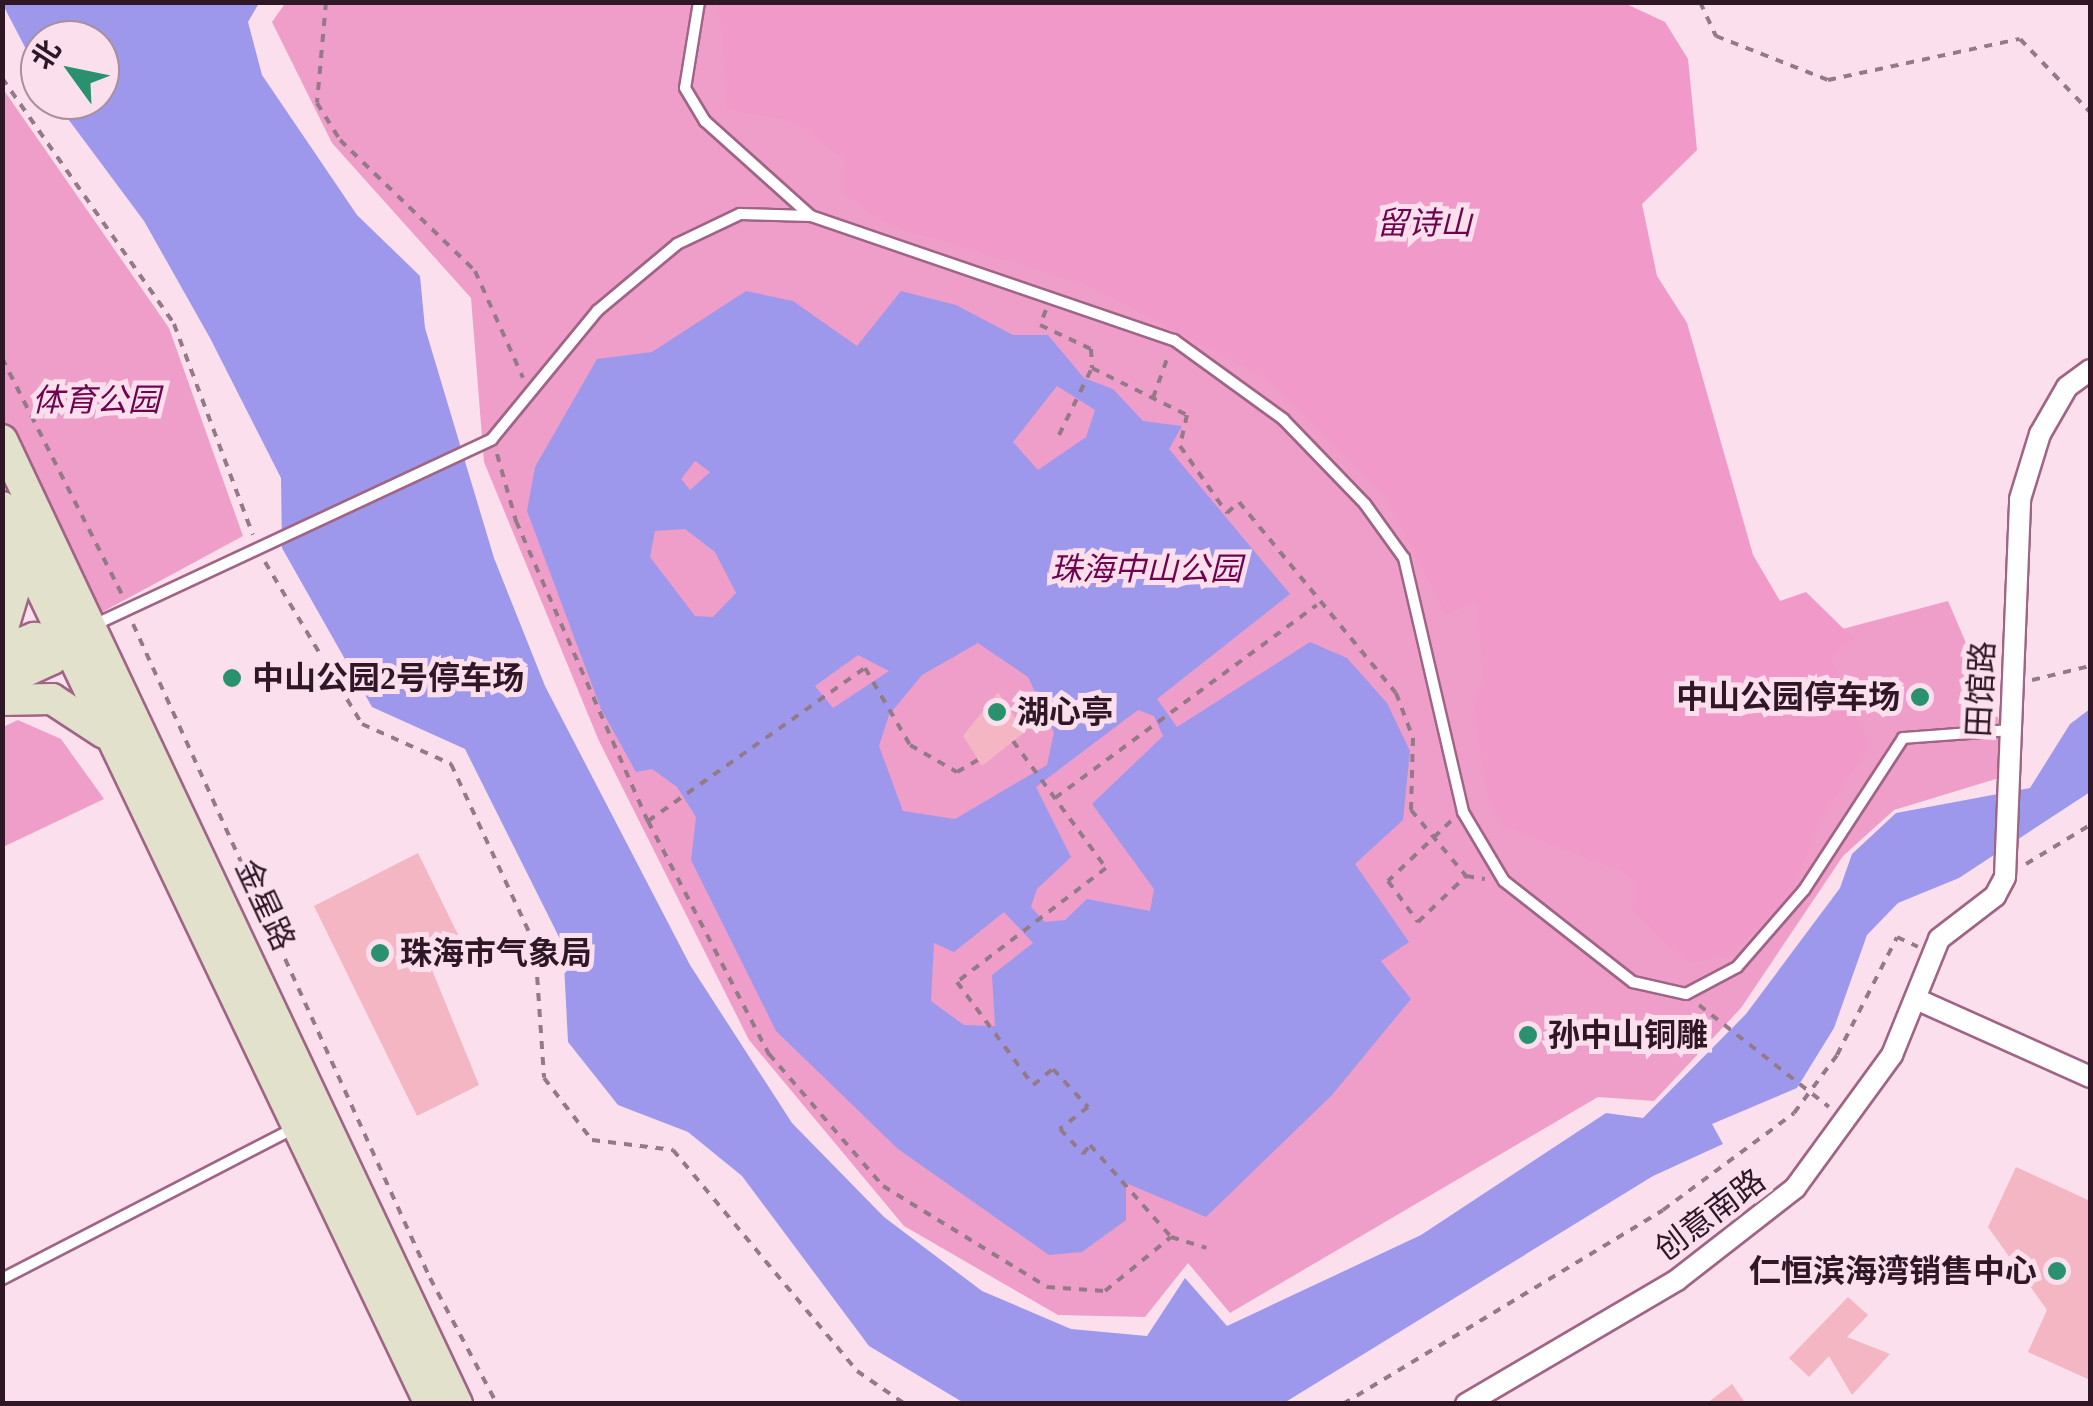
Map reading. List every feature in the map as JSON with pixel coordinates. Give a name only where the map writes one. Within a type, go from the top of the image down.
[{"type":"street","name":"田馆路","points":[[2005,877],[2020,500],[2040,434],[2066,387],[2090,370]]},
{"type":"street","name":"金星路","points":[[2,440],[94,625],[430,1404]]},
{"type":"street","name":"金星路","points":[[2,507],[114,742],[457,1404]]},
{"type":"street","points":[[2,534],[16,566],[2,631]]},
{"type":"street","points":[[2,682],[52,659],[65,640],[94,625]]},
{"type":"street","points":[[2,651],[34,638],[65,640]]},
{"type":"street","points":[[2,700],[52,699],[86,714],[114,742]]},
{"type":"street","points":[[2005,877],[1934,954],[1916,999],[2090,1078]]},
{"type":"street","name":"创意南路","points":[[1466,1404],[1676,1280],[1769,1212],[1861,1105],[1916,999]]},
{"type":"lane","points":[[698,2],[684,88],[706,121],[812,216]]},
{"type":"lane","points":[[94,625],[492,440],[597,311],[677,244],[740,214],[812,216],[1053,292],[1174,340],[1282,419],[1404,558],[1463,812],[1504,881],[1632,982],[1686,994],[1765,940],[1903,738],[2009,730]]},
{"type":"lane","points":[[2,1279],[311,1123]]},
{"type":"path","points":[[326,2],[317,103],[340,140],[474,271],[531,391]]},
{"type":"path","points":[[1700,2],[1716,36],[1828,80],[2020,38],[2090,112]]},
{"type":"path","points":[[2,78],[174,324],[258,548],[362,724],[451,764],[535,945],[544,1078],[592,1140],[674,1150],[857,1371],[905,1404]]},
{"type":"path","points":[[1053,292],[1040,325],[1091,349],[1092,368],[1059,435]]},
{"type":"path","points":[[1153,398],[1174,340]]},
{"type":"path","points":[[2,358],[128,610],[430,1278],[497,1404]]},
{"type":"path","points":[[1092,368],[1187,415],[1180,446],[1227,513],[1239,502],[1396,693],[1413,738],[1411,810],[1466,876],[1504,881]]},
{"type":"path","points":[[492,440],[516,522],[648,821],[769,1054],[883,1186],[1047,1287],[1104,1291],[1171,1237]]},
{"type":"path","points":[[1055,798],[1319,604]]},
{"type":"path","points":[[2011,684],[2090,666]]},
{"type":"path","points":[[648,821],[865,668],[910,746],[957,772],[978,760]]},
{"type":"path","points":[[1013,741],[1106,868],[957,982],[1034,1086],[1054,1069],[1088,1107],[1060,1129],[1083,1154],[1090,1146],[1171,1237],[1206,1248]]},
{"type":"path","points":[[1463,812],[1432,836],[1388,880],[1418,922],[1466,876]]},
{"type":"path","points":[[2005,877],[2090,825]]},
{"type":"path","points":[[1343,1404],[1662,1210],[1811,1094],[1897,937],[1934,954]]},
{"type":"path","points":[[1686,994],[1811,1094]]},
{"type":"green space","name":"珠海中山公园","points":[[286,2],[1607,3],[1613,213],[1782,645],[1948,601],[1999,720],[1999,778],[1894,810],[1843,856],[1741,1008],[1654,1101],[1598,1097],[1230,1313],[1188,1263],[1145,1317],[1058,1315],[904,1226],[749,1040],[599,741],[484,462],[471,298],[332,143],[272,22]]},
{"type":"green space","name":"留诗山","points":[[1622,2],[1665,22],[1688,59],[1697,150],[1642,204],[1657,276],[1687,323],[1753,555],[1780,601],[1806,592],[1854,639],[1830,658],[1870,746],[1825,812],[1790,895],[1729,956],[1687,963],[1631,908],[1638,893],[1628,874],[1501,825],[1488,802],[1473,702],[1483,683],[1477,601],[1446,615],[1385,497],[1267,379],[1087,285],[889,225],[843,194],[845,160],[795,122],[727,109],[719,3]]},
{"type":"green space","name":"体育公园","points":[[3,89],[20,113],[20,120],[25,120],[169,328],[243,536],[95,616],[3,422]]},
{"type":"green space","points":[[18,720],[61,739],[104,799],[3,847],[3,727]]},
{"type":"shaded area","points":[[2,3],[259,3],[248,22],[262,75],[357,215],[420,276],[425,328],[494,558],[545,686],[690,965],[792,1123],[884,1217],[982,1291],[1071,1329],[1147,1336],[1185,1278],[1227,1326],[1421,1235],[1606,1113],[1643,1118],[1746,1014],[1840,888],[1852,854],[1896,813],[2030,788],[2070,724],[2090,709],[2090,792],[1959,878],[1898,903],[1867,935],[1834,1028],[1797,1088],[1712,1124],[1723,1144],[1653,1176],[1284,1403],[964,1403],[869,1346],[742,1176],[688,1132],[618,1105],[568,1042],[563,945],[465,749],[372,707],[282,548],[281,478],[210,338],[144,221],[69,120],[120,120],[120,20],[20,20],[20,38]]},
{"type":"shaded area","points":[[746,291],[793,301],[857,346],[901,291],[956,305],[1013,335],[1048,335],[1084,378],[1113,389],[1143,421],[1182,426],[1169,449],[1290,594],[1157,699],[1177,727],[1310,642],[1347,658],[1387,703],[1410,751],[1403,820],[1355,864],[1409,942],[1381,961],[1411,999],[1332,1095],[1206,1217],[1126,1183],[1126,1220],[1082,1252],[1049,1255],[898,1149],[776,1031],[691,860],[696,817],[677,787],[652,769],[636,772],[601,709],[527,511],[535,467],[597,359],[652,352]],"holes":[[[1057,386],[1095,410],[1086,437],[1038,470],[1013,442]],[[695,461],[710,472],[690,490],[681,479]],[[685,529],[715,552],[736,593],[713,617],[695,616],[650,557],[655,531]],[[978,643],[1028,677],[1054,732],[1047,765],[955,819],[903,811],[879,746],[889,715],[922,675]],[[858,655],[889,671],[833,708],[815,686]],[[1138,710],[1154,716],[1163,736],[1092,804],[1154,889],[1150,911],[1087,899],[1065,920],[1045,922],[1031,907],[1037,889],[1071,857],[1036,787]],[[1004,912],[1033,943],[992,975],[995,1026],[964,1025],[931,1001],[934,943],[954,952]]]},
{"type":"building","name":"湖心亭","points":[[998,692],[1025,732],[982,766],[963,736]]},
{"type":"building","points":[[418,853],[467,953],[432,970],[479,1085],[417,1116],[314,906]]},
{"type":"building","name":"仁恒滨海湾销售中心","points":[[2016,1167],[2090,1201],[2090,1380],[2028,1352],[2047,1310],[1988,1227]]},
{"type":"building","points":[[1848,1297],[1868,1315],[1847,1337],[1890,1354],[1852,1395],[1829,1356],[1809,1377],[1789,1358]]},
{"type":"building","points":[[1732,1384],[1746,1404],[1706,1404]]},
{"type":"place","name":"中山公园2号停车场","points":[[232,678]]},
{"type":"place","name":"中山公园停车场","points":[[1920,697]]},
{"type":"place","name":"湖心亭","points":[[997,712]]},
{"type":"place","name":"珠海市气象局","points":[[380,953]]},
{"type":"place","name":"孙中山铜雕","points":[[1528,1035]]},
{"type":"place","name":"仁恒滨海湾销售中心","points":[[2057,1271]]}]
